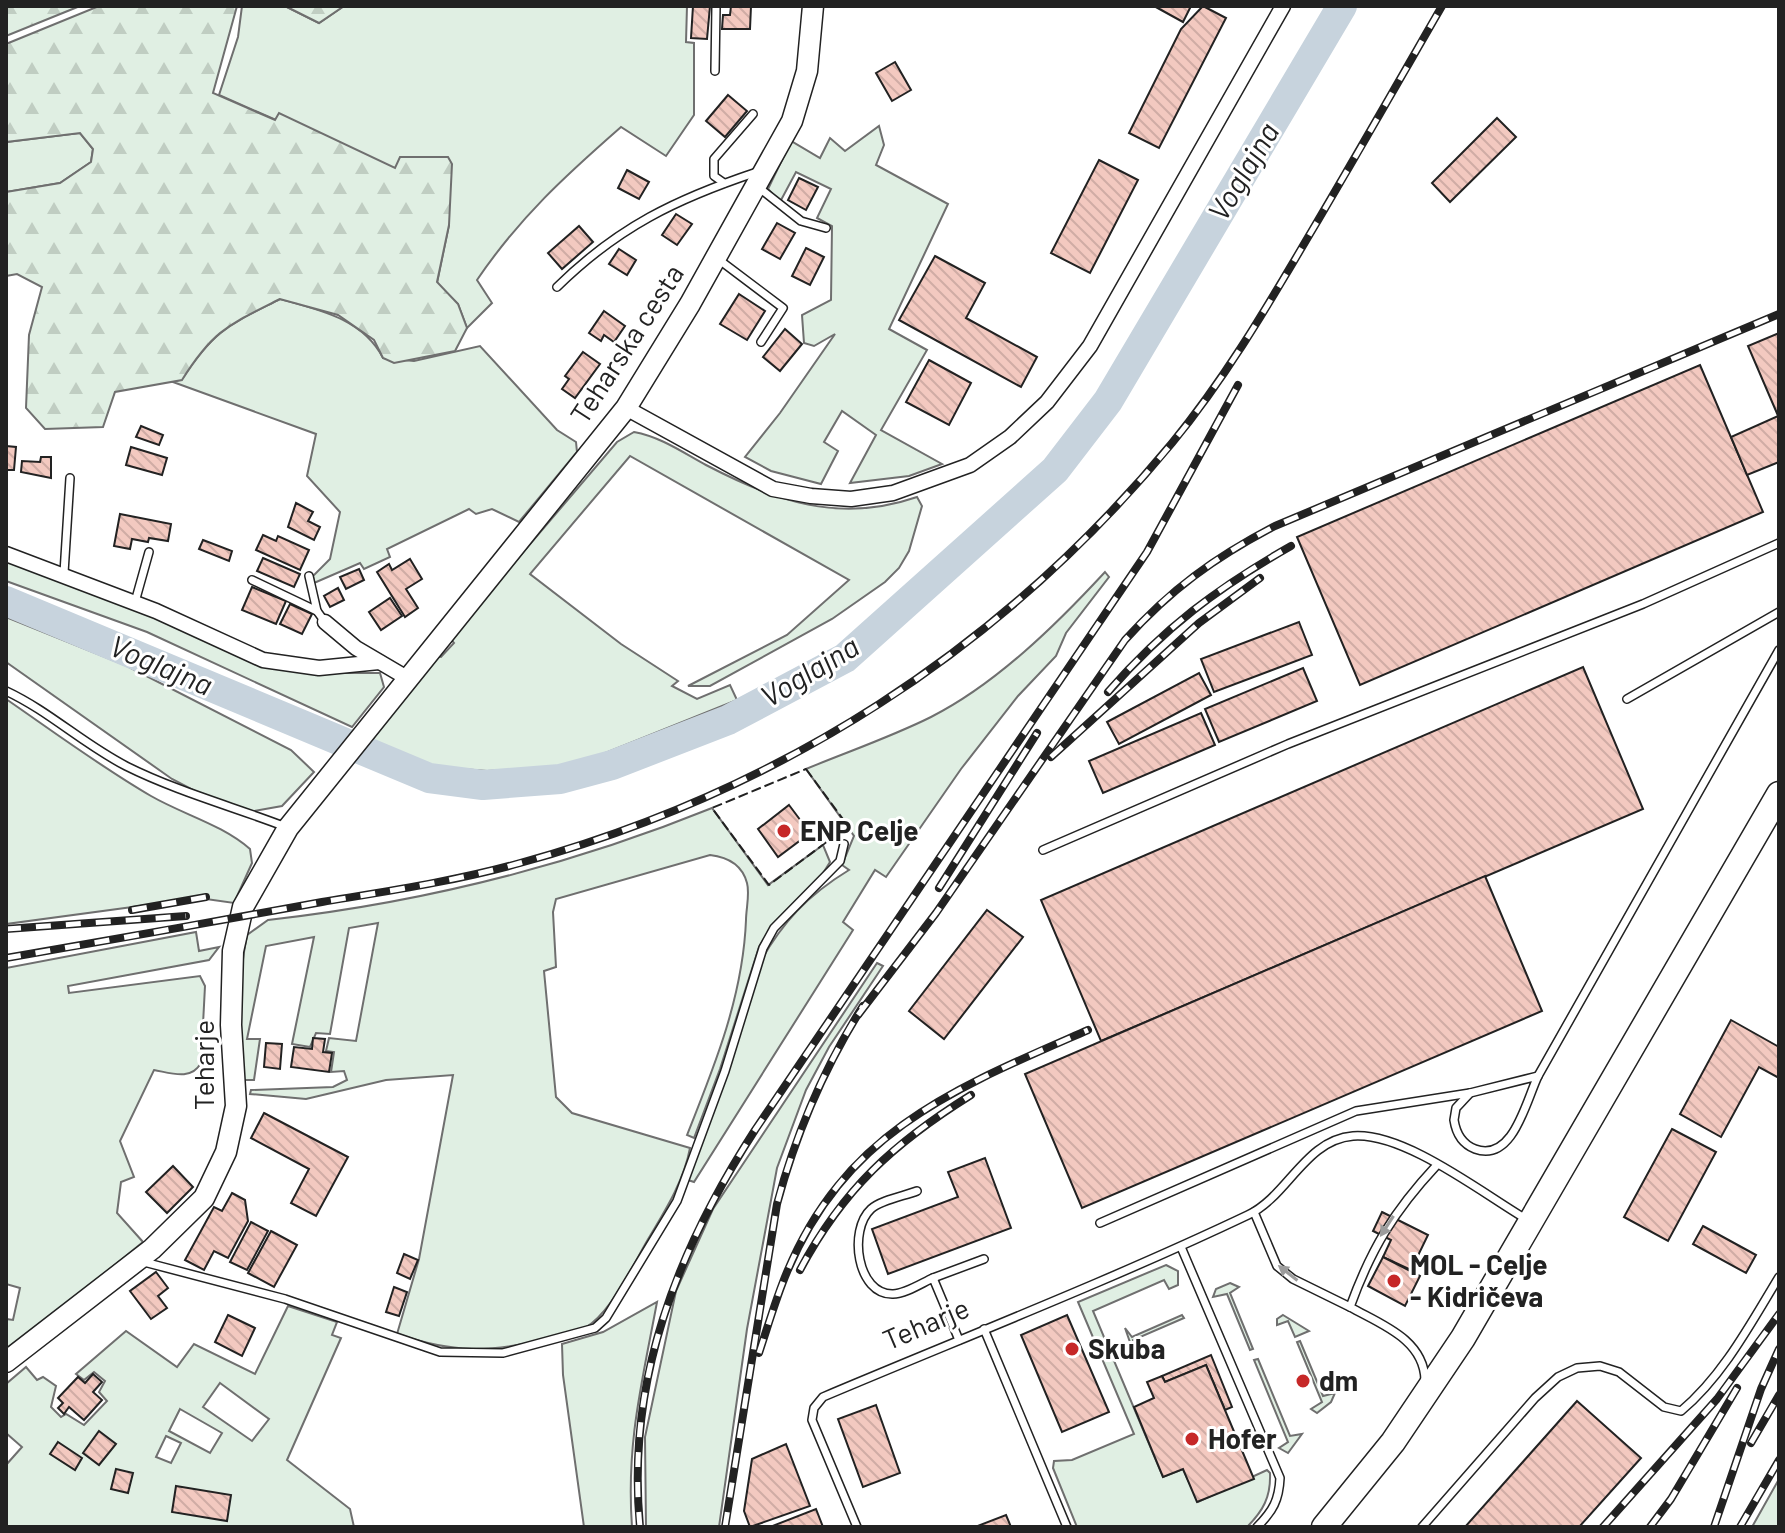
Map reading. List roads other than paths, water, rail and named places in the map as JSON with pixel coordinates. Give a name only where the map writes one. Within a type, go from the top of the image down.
[{"type":"main road","points":[[1324,1527],[1355,1493],[1424,1399],[1531,1222],[1779,794]]},
{"type":"street","name":"Teharska cesta","points":[[320,789],[626,408],[716,258],[792,121],[807,71],[813,6]]},
{"type":"street","points":[[626,408],[773,489],[811,496],[851,499],[893,493],[970,465],[1010,437],[1047,402],[1090,346],[1283,6]]},
{"type":"street","points":[[6,554],[64,573],[243,652],[287,666],[319,668],[379,662]]},
{"type":"street","points":[[321,616],[356,648],[407,678]]},
{"type":"street","name":"Teharje","points":[[6,1362],[138,1261],[204,1198],[226,1152],[236,1106],[231,1025],[237,928],[243,907],[288,828],[320,789]]},
{"type":"lane","points":[[715,71],[716,6]]},
{"type":"lane","points":[[724,183],[714,176],[714,159],[753,114]]},
{"type":"lane","points":[[557,287],[594,251],[645,217],[695,192],[724,183],[762,178],[801,221],[826,228]]},
{"type":"lane","points":[[716,258],[783,308],[761,342]]},
{"type":"lane","points":[[64,573],[70,478]]},
{"type":"lane","points":[[1043,850],[1288,744],[1643,604],[1779,543]]},
{"type":"lane","points":[[135,602],[149,552]]},
{"type":"lane","points":[[309,576],[321,616]]},
{"type":"lane","points":[[252,580],[321,616]]},
{"type":"lane","points":[[1627,699],[1779,612]]},
{"type":"lane","points":[[1470,1093],[1456,1108],[1455,1130],[1471,1148],[1494,1150],[1513,1135],[1538,1076],[1779,650]]},
{"type":"lane","points":[[6,691],[32,703],[80,740],[128,767],[288,828]]},
{"type":"lane","points":[[138,1261],[285,1299],[440,1352],[503,1353],[595,1328],[606,1318],[677,1201],[725,1071],[763,948],[774,928],[840,861],[844,844]]},
{"type":"lane","points":[[1100,1223],[1356,1111],[1470,1093],[1538,1076]]},
{"type":"lane","name":"Teharje","points":[[857,1527],[812,1420],[814,1408],[823,1397],[1181,1247],[1254,1212],[1322,1146],[1350,1136],[1377,1137],[1436,1166],[1531,1222]]},
{"type":"lane","points":[[1350,1307],[1369,1255],[1406,1198],[1436,1166]]},
{"type":"lane","points":[[917,1191],[871,1209],[861,1225],[858,1247],[868,1281],[881,1292],[895,1295],[984,1259]]},
{"type":"lane","points":[[1254,1212],[1277,1266],[1293,1279],[1402,1336],[1418,1353],[1425,1374],[1424,1399]]},
{"type":"lane","points":[[1181,1247],[1280,1478],[1279,1495],[1272,1512],[1257,1527]]},
{"type":"lane","points":[[1422,1527],[1535,1398],[1558,1377],[1577,1368],[1600,1366],[1619,1372],[1664,1407],[1681,1411],[1698,1397],[1725,1363],[1779,1277]]},
{"type":"lane","points":[[933,1278],[959,1340]]},
{"type":"lane","points":[[984,1329],[1067,1527]]},
{"type":"waterway","name":"Voglajna","points":[[6,601],[429,778],[483,785],[560,779],[612,765],[728,720],[845,658],[1055,470],[1108,401],[1342,6]]},
{"type":"railway","points":[[6,958],[422,885],[520,863],[615,833],[707,797],[795,753],[879,704],[959,648],[1034,586],[1106,518],[1172,443],[1226,371],[1258,320],[1442,6]]},
{"type":"railway","points":[[858,1015],[936,913],[1125,640],[1159,605],[1194,576],[1275,526],[1779,314]]},
{"type":"railway","points":[[640,1527],[638,1473],[641,1420],[650,1369],[663,1319],[702,1222],[755,1130],[1147,552],[1238,385]]},
{"type":"railway","points":[[1108,692],[1150,648],[1193,611],[1291,546]]},
{"type":"railway","points":[[1051,757],[1199,623],[1260,578]]},
{"type":"railway","points":[[939,888],[1037,733]]},
{"type":"railway","points":[[132,910],[206,897]]},
{"type":"railway","points":[[6,929],[186,916]]},
{"type":"railway","points":[[725,1527],[777,1204],[812,1102],[863,1006]]},
{"type":"railway","points":[[759,1353],[787,1272],[812,1223],[841,1182],[874,1148],[911,1119],[951,1094],[1088,1030]]},
{"type":"railway","points":[[800,1270],[834,1215],[873,1170],[918,1131],[971,1095]]},
{"type":"railway","points":[[1603,1527],[1717,1399],[1779,1314]]},
{"type":"railway","points":[[1714,1527],[1761,1389],[1779,1349]]},
{"type":"railway","points":[[1650,1527],[1671,1499],[1737,1388]]},
{"type":"railway","points":[[1751,1443],[1779,1395]]},
{"type":"railway","points":[[1740,1527],[1779,1460]]},
{"type":"place","name":"ENP Celje","points":[[784,831]]},
{"type":"place","name":"MOL - Celje - Kidričeva","points":[[1394,1281]]},
{"type":"place","name":"Skuba","points":[[1072,1349]]},
{"type":"place","name":"dm","points":[[1303,1381]]},
{"type":"place","name":"Hofer","points":[[1192,1439]]}]
